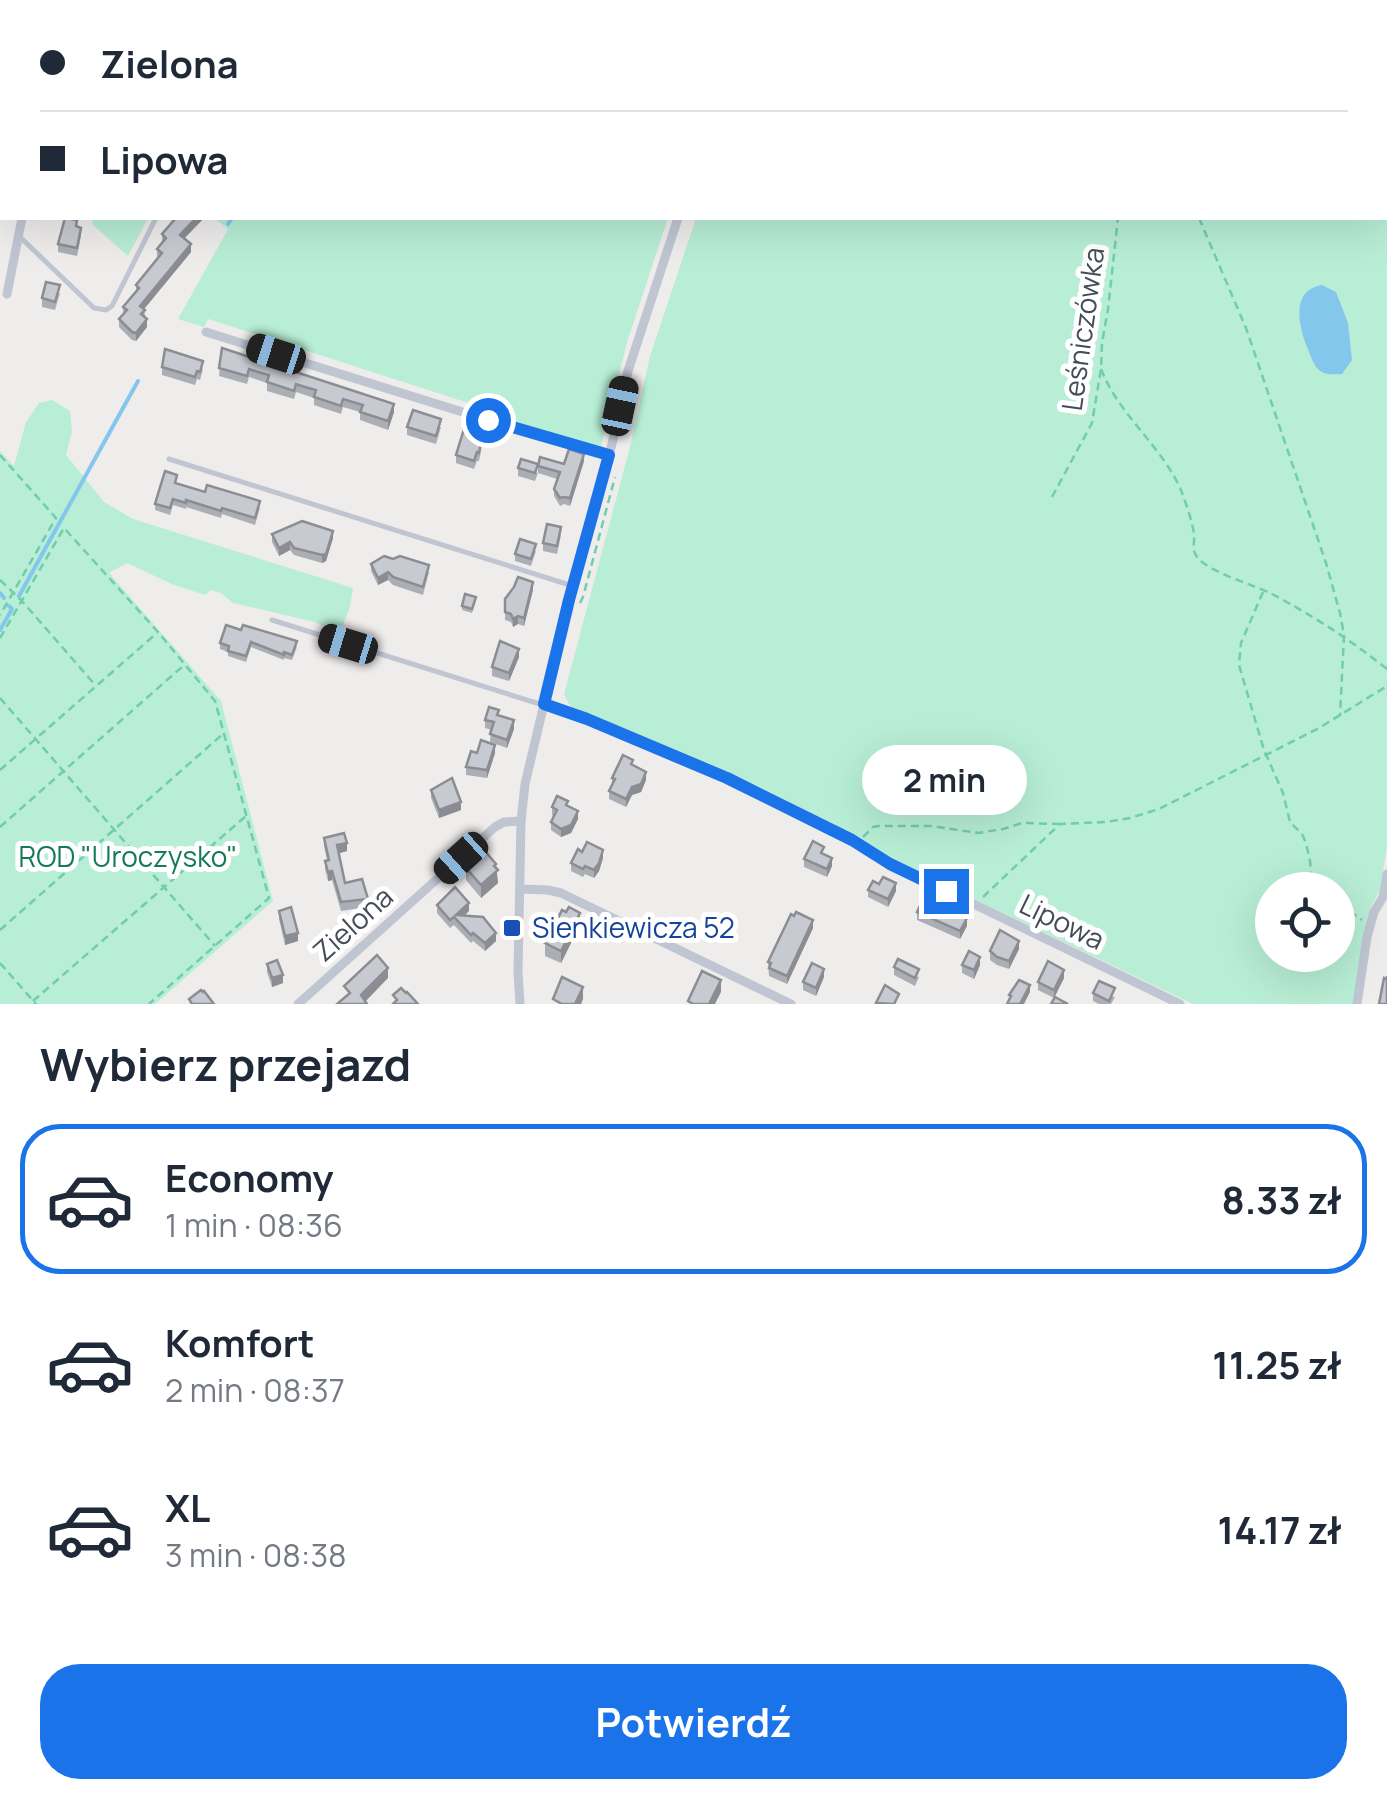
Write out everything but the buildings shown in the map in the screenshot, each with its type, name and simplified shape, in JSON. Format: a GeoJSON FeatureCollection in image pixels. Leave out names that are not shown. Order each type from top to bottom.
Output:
{"type":"FeatureCollection","features":[{"type":"Feature","properties":{"kind":"street"},"geometry":{"type":"LineString","coordinates":[[7,294],[22,220]]}},
{"type":"Feature","properties":{"kind":"street"},"geometry":{"type":"LineString","coordinates":[[520,1004],[521,821],[526,784],[628,371],[677,220]]}},
{"type":"Feature","properties":{"kind":"street"},"geometry":{"type":"LineString","coordinates":[[206,332],[609,455]]}},
{"type":"Feature","properties":{"kind":"street","name":"Lipowa"},"geometry":{"type":"LineString","coordinates":[[544,704],[727,778],[852,840],[890,864],[1180,1004]]}},
{"type":"Feature","properties":{"kind":"street","name":"Zielona"},"geometry":{"type":"LineString","coordinates":[[298,1004],[495,827],[521,821]]}},
{"type":"Feature","properties":{"kind":"street"},"geometry":{"type":"LineString","coordinates":[[1356,1004],[1370,926],[1383,897],[1387,874]]}},
{"type":"Feature","properties":{"kind":"street"},"geometry":{"type":"LineString","coordinates":[[522,889],[561,893],[792,1004]]}},
{"type":"Feature","properties":{"kind":"lane"},"geometry":{"type":"LineString","coordinates":[[18,236],[94,308],[101,310],[112,306],[155,220]]}},
{"type":"Feature","properties":{"kind":"lane"},"geometry":{"type":"LineString","coordinates":[[169,459],[573,586]]}},
{"type":"Feature","properties":{"kind":"lane"},"geometry":{"type":"LineString","coordinates":[[272,620],[544,704]]}},
{"type":"Feature","properties":{"kind":"path","name":"Leśniczówka"},"geometry":{"type":"LineString","coordinates":[[1052,497],[1092,423],[1118,220]]}},
{"type":"Feature","properties":{"kind":"path"},"geometry":{"type":"LineString","coordinates":[[1199,220],[1246,328],[1326,563],[1344,635],[1340,716]]}},
{"type":"Feature","properties":{"kind":"path"},"geometry":{"type":"LineString","coordinates":[[1101,370],[1108,387],[1156,447],[1179,487],[1187,506],[1197,558],[1344,635],[1387,669]]}},
{"type":"Feature","properties":{"kind":"path"},"geometry":{"type":"LineString","coordinates":[[0,455],[56,518],[0,615]]}},
{"type":"Feature","properties":{"kind":"path"},"geometry":{"type":"LineString","coordinates":[[0,638],[64,528],[215,701],[269,898],[149,1004]]}},
{"type":"Feature","properties":{"kind":"path"},"geometry":{"type":"LineString","coordinates":[[0,580],[96,686]]}},
{"type":"Feature","properties":{"kind":"path"},"geometry":{"type":"LineString","coordinates":[[1264,590],[1241,643],[1239,661],[1265,754],[1290,822],[1306,843],[1310,872]]}},
{"type":"Feature","properties":{"kind":"path"},"geometry":{"type":"LineString","coordinates":[[0,770],[158,632]]}},
{"type":"Feature","properties":{"kind":"path"},"geometry":{"type":"LineString","coordinates":[[0,827],[185,664]]}},
{"type":"Feature","properties":{"kind":"path"},"geometry":{"type":"LineString","coordinates":[[852,840],[888,825],[978,833],[1022,822],[1106,822],[1145,813],[1340,716],[1387,686]]}},
{"type":"Feature","properties":{"kind":"path"},"geometry":{"type":"LineString","coordinates":[[0,698],[215,946]]}},
{"type":"Feature","properties":{"kind":"path"},"geometry":{"type":"LineString","coordinates":[[0,930],[224,732]]}},
{"type":"Feature","properties":{"kind":"path"},"geometry":{"type":"LineString","coordinates":[[0,963],[34,1003],[247,815]]}},
{"type":"Feature","properties":{"kind":"path"},"geometry":{"type":"LineString","coordinates":[[974,905],[1060,824]]}},
{"type":"Feature","properties":{"kind":"path"},"geometry":{"type":"LineString","coordinates":[[1355,915],[1370,926]]}},
{"type":"Feature","properties":{"kind":"green space"},"geometry":{"type":"Polygon","coordinates":[[[93,220],[147,220],[128,256],[92,224],[93,220]]]}},
{"type":"Feature","properties":{"kind":"green space"},"geometry":{"type":"Polygon","coordinates":[[[217,220],[667,220],[627,342],[600,450],[483,414],[484,408],[208,319],[204,327],[178,319],[228,229],[217,220]]]}},
{"type":"Feature","properties":{"kind":"green space"},"geometry":{"type":"Polygon","coordinates":[[[695,220],[1387,220],[1387,846],[1353,1004],[1193,1004],[570,706],[564,694],[630,447],[650,356],[695,220]]]}},
{"type":"Feature","properties":{"kind":"green space","name":"ROD \"Uroczysko\""},"geometry":{"type":"Polygon","coordinates":[[[52,400],[70,411],[72,432],[66,455],[104,502],[133,519],[353,588],[343,625],[329,629],[315,622],[233,603],[211,590],[205,595],[174,585],[127,563],[109,573],[221,701],[273,901],[155,1004],[0,1004],[0,451],[14,466],[26,422],[39,403],[52,400]]]}},
{"type":"Feature","properties":{"kind":"water"},"geometry":{"type":"Polygon","coordinates":[[[1322,285],[1336,292],[1348,323],[1352,360],[1342,374],[1326,374],[1318,369],[1301,328],[1301,301],[1312,288],[1322,285]]]}},
{"type":"Feature","properties":{"kind":"waterway"},"geometry":{"type":"LineString","coordinates":[[228,224],[231,220]]}},
{"type":"Feature","properties":{"kind":"waterway"},"geometry":{"type":"LineString","coordinates":[[19,596],[138,381]]}},
{"type":"Feature","properties":{"kind":"waterway"},"geometry":{"type":"LineString","coordinates":[[0,593],[4,598]]}},
{"type":"Feature","properties":{"kind":"waterway"},"geometry":{"type":"LineString","coordinates":[[0,630],[12,609],[9,606]]}},
{"type":"Feature","properties":{"kind":"place","name":"Sienkiewicza 52"},"geometry":{"type":"Point","coordinates":[512,928]}},
{"type":"Feature","properties":{"kind":"route"},"geometry":{"type":"LineString","coordinates":[[488,420],[609,455],[544,704],[727,778],[946,891]]}}]}
